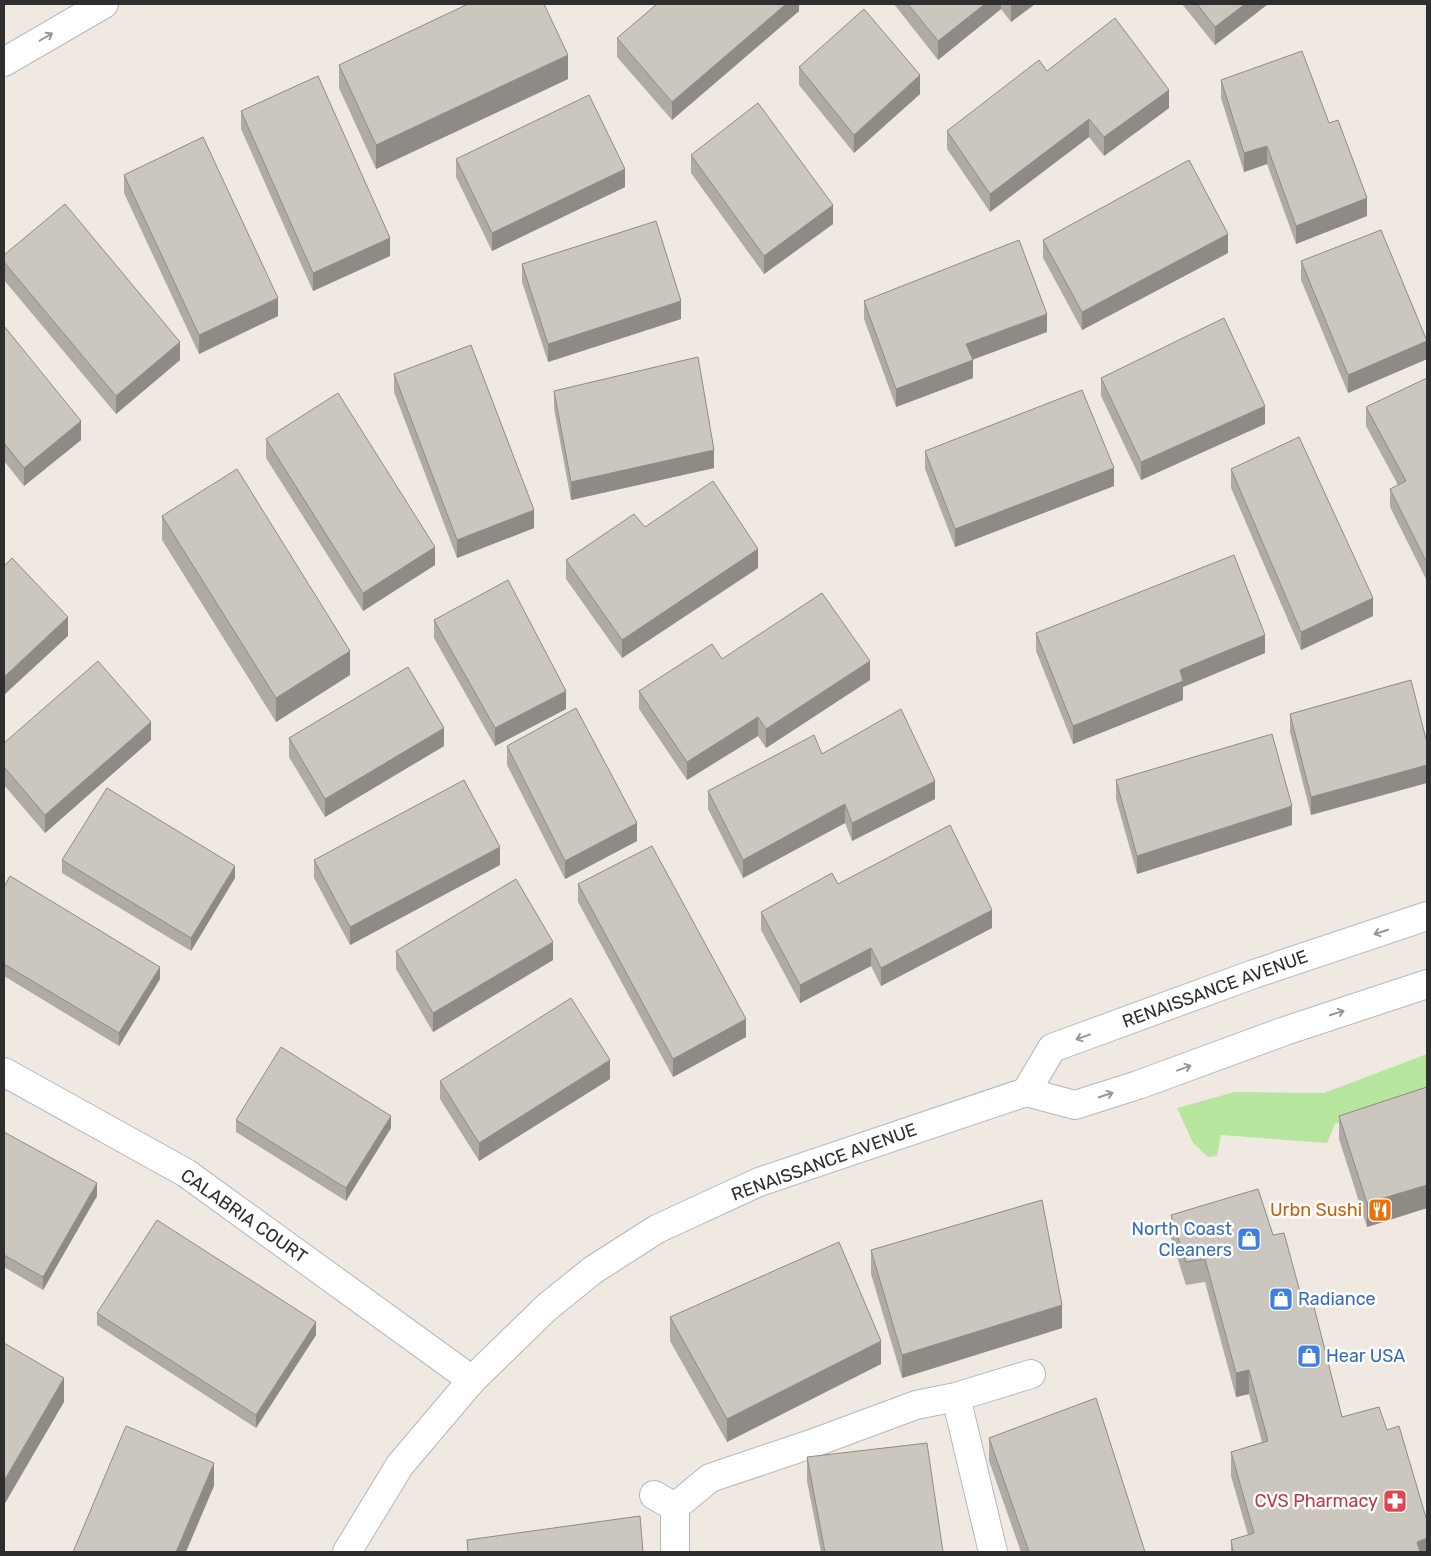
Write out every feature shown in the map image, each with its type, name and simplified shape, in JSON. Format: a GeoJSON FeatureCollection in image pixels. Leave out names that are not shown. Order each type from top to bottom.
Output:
{"type":"FeatureCollection","features":[{"type":"Feature","properties":{"kind":"street"},"geometry":{"type":"LineString","coordinates":[[4,62],[104,4]]}},
{"type":"Feature","properties":{"kind":"street","name":"RENAISSANCE AVENUE"},"geometry":{"type":"LineString","coordinates":[[347,1552],[400,1464],[472,1380],[547,1307],[593,1270],[657,1229],[759,1182],[1026,1092],[1052,1048],[1254,974],[1427,916]]}},
{"type":"Feature","properties":{"kind":"street"},"geometry":{"type":"LineString","coordinates":[[1026,1092],[1075,1105],[1138,1085],[1285,1031],[1427,984]]}},
{"type":"Feature","properties":{"kind":"street","name":"CALABRIA COURT"},"geometry":{"type":"LineString","coordinates":[[4,1072],[186,1173],[472,1380]]}},
{"type":"Feature","properties":{"kind":"street"},"geometry":{"type":"LineString","coordinates":[[675,1552],[664,1501],[710,1478],[811,1444],[916,1405],[956,1398],[1032,1374]]}},
{"type":"Feature","properties":{"kind":"street"},"geometry":{"type":"LineString","coordinates":[[956,1398],[993,1552]]}},
{"type":"Feature","properties":{"kind":"green space"},"geometry":{"type":"Polygon","coordinates":[[[1427,1054],[1427,1097],[1335,1124],[1327,1143],[1221,1135],[1217,1156],[1208,1157],[1193,1143],[1177,1108],[1235,1092],[1324,1093],[1427,1054]]]}},
{"type":"Feature","properties":{"kind":"building"},"geometry":{"type":"Polygon","coordinates":[[[468,4],[544,4],[568,55],[376,145],[339,65],[468,4]]]}},
{"type":"Feature","properties":{"kind":"building"},"geometry":{"type":"Polygon","coordinates":[[[657,4],[786,4],[672,102],[617,38],[657,4]]]}},
{"type":"Feature","properties":{"kind":"building"},"geometry":{"type":"Polygon","coordinates":[[[908,4],[985,4],[938,41],[908,4]]]}},
{"type":"Feature","properties":{"kind":"building"},"geometry":{"type":"Polygon","coordinates":[[[1197,4],[1245,4],[1215,27],[1197,4]]]}},
{"type":"Feature","properties":{"kind":"building"},"geometry":{"type":"Polygon","coordinates":[[[864,9],[920,75],[854,135],[799,67],[864,9]]]}},
{"type":"Feature","properties":{"kind":"building"},"geometry":{"type":"Polygon","coordinates":[[[1115,18],[1169,90],[1104,137],[1089,119],[990,194],[947,131],[1039,60],[1047,71],[1115,18]]]}},
{"type":"Feature","properties":{"kind":"building"},"geometry":{"type":"Polygon","coordinates":[[[1302,51],[1329,123],[1338,120],[1367,198],[1296,226],[1267,146],[1244,153],[1221,80],[1302,51]]]}},
{"type":"Feature","properties":{"kind":"building"},"geometry":{"type":"Polygon","coordinates":[[[318,76],[390,238],[313,273],[241,111],[318,76]]]}},
{"type":"Feature","properties":{"kind":"building"},"geometry":{"type":"Polygon","coordinates":[[[589,95],[625,169],[492,233],[456,159],[589,95]]]}},
{"type":"Feature","properties":{"kind":"building"},"geometry":{"type":"Polygon","coordinates":[[[758,103],[833,205],[764,256],[691,155],[758,103]]]}},
{"type":"Feature","properties":{"kind":"building"},"geometry":{"type":"Polygon","coordinates":[[[203,137],[278,298],[199,335],[124,175],[203,137]]]}},
{"type":"Feature","properties":{"kind":"building"},"geometry":{"type":"Polygon","coordinates":[[[1189,160],[1228,234],[1082,312],[1043,240],[1189,160]]]}},
{"type":"Feature","properties":{"kind":"building"},"geometry":{"type":"Polygon","coordinates":[[[65,204],[180,342],[116,396],[4,262],[4,255],[65,204]]]}},
{"type":"Feature","properties":{"kind":"building"},"geometry":{"type":"Polygon","coordinates":[[[656,221],[681,301],[548,344],[522,264],[656,221]]]}},
{"type":"Feature","properties":{"kind":"building"},"geometry":{"type":"Polygon","coordinates":[[[1381,230],[1427,341],[1348,375],[1301,261],[1381,230]]]}},
{"type":"Feature","properties":{"kind":"building"},"geometry":{"type":"Polygon","coordinates":[[[1019,240],[1047,314],[966,344],[973,360],[896,389],[864,301],[1019,240]]]}},
{"type":"Feature","properties":{"kind":"building"},"geometry":{"type":"Polygon","coordinates":[[[1224,318],[1265,406],[1141,462],[1101,378],[1224,318]]]}},
{"type":"Feature","properties":{"kind":"building"},"geometry":{"type":"Polygon","coordinates":[[[4,326],[81,421],[24,468],[4,443],[4,326]]]}},
{"type":"Feature","properties":{"kind":"building"},"geometry":{"type":"Polygon","coordinates":[[[471,345],[534,510],[457,540],[394,374],[471,345]]]}},
{"type":"Feature","properties":{"kind":"building"},"geometry":{"type":"Polygon","coordinates":[[[698,357],[714,450],[571,482],[554,391],[698,357]]]}},
{"type":"Feature","properties":{"kind":"building"},"geometry":{"type":"Polygon","coordinates":[[[1427,378],[1427,563],[1390,489],[1406,481],[1366,407],[1427,378]]]}},
{"type":"Feature","properties":{"kind":"building"},"geometry":{"type":"Polygon","coordinates":[[[1082,390],[1114,468],[955,529],[925,451],[1082,390]]]}},
{"type":"Feature","properties":{"kind":"building"},"geometry":{"type":"Polygon","coordinates":[[[338,393],[435,547],[363,593],[266,439],[338,393]]]}},
{"type":"Feature","properties":{"kind":"building"},"geometry":{"type":"Polygon","coordinates":[[[1299,437],[1373,598],[1301,632],[1231,469],[1299,437]]]}},
{"type":"Feature","properties":{"kind":"building"},"geometry":{"type":"Polygon","coordinates":[[[237,469],[350,651],[276,698],[162,516],[237,469]]]}},
{"type":"Feature","properties":{"kind":"building"},"geometry":{"type":"Polygon","coordinates":[[[713,481],[758,549],[622,640],[566,560],[634,514],[645,527],[713,481]]]}},
{"type":"Feature","properties":{"kind":"building"},"geometry":{"type":"Polygon","coordinates":[[[1234,555],[1265,635],[1180,670],[1183,681],[1073,726],[1036,633],[1234,555]]]}},
{"type":"Feature","properties":{"kind":"building"},"geometry":{"type":"Polygon","coordinates":[[[12,558],[68,617],[4,677],[4,566],[12,558]]]}},
{"type":"Feature","properties":{"kind":"building"},"geometry":{"type":"Polygon","coordinates":[[[508,580],[566,691],[495,728],[434,620],[508,580]]]}},
{"type":"Feature","properties":{"kind":"building"},"geometry":{"type":"Polygon","coordinates":[[[822,593],[870,661],[766,729],[758,717],[687,762],[639,691],[712,644],[722,659],[822,593]]]}},
{"type":"Feature","properties":{"kind":"building"},"geometry":{"type":"Polygon","coordinates":[[[98,661],[151,722],[45,815],[4,767],[4,743],[98,661]]]}},
{"type":"Feature","properties":{"kind":"building"},"geometry":{"type":"Polygon","coordinates":[[[408,667],[444,728],[325,799],[289,738],[408,667]]]}},
{"type":"Feature","properties":{"kind":"building"},"geometry":{"type":"Polygon","coordinates":[[[1411,680],[1427,743],[1427,765],[1311,797],[1290,714],[1411,680]]]}},
{"type":"Feature","properties":{"kind":"building"},"geometry":{"type":"Polygon","coordinates":[[[576,708],[637,823],[565,861],[507,746],[576,708]]]}},
{"type":"Feature","properties":{"kind":"building"},"geometry":{"type":"Polygon","coordinates":[[[901,709],[935,781],[852,823],[845,804],[743,860],[708,791],[814,735],[822,754],[901,709]]]}},
{"type":"Feature","properties":{"kind":"building"},"geometry":{"type":"Polygon","coordinates":[[[1272,734],[1292,806],[1137,856],[1116,780],[1272,734]]]}},
{"type":"Feature","properties":{"kind":"building"},"geometry":{"type":"Polygon","coordinates":[[[464,780],[500,847],[350,927],[314,860],[464,780]]]}},
{"type":"Feature","properties":{"kind":"building"},"geometry":{"type":"Polygon","coordinates":[[[107,788],[235,866],[191,938],[62,860],[107,788]]]}},
{"type":"Feature","properties":{"kind":"building"},"geometry":{"type":"Polygon","coordinates":[[[950,825],[992,910],[881,968],[871,948],[800,985],[761,912],[832,873],[838,884],[950,825]]]}},
{"type":"Feature","properties":{"kind":"building"},"geometry":{"type":"Polygon","coordinates":[[[652,846],[746,1019],[673,1059],[578,884],[652,846]]]}},
{"type":"Feature","properties":{"kind":"building"},"geometry":{"type":"Polygon","coordinates":[[[10,876],[160,967],[119,1033],[4,964],[4,887],[10,876]]]}},
{"type":"Feature","properties":{"kind":"building"},"geometry":{"type":"Polygon","coordinates":[[[516,879],[553,942],[433,1013],[396,951],[516,879]]]}},
{"type":"Feature","properties":{"kind":"building"},"geometry":{"type":"Polygon","coordinates":[[[571,998],[610,1060],[479,1143],[440,1081],[571,998]]]}},
{"type":"Feature","properties":{"kind":"building"},"geometry":{"type":"Polygon","coordinates":[[[281,1047],[391,1116],[346,1188],[236,1120],[281,1047]]]}},
{"type":"Feature","properties":{"kind":"building"},"geometry":{"type":"Polygon","coordinates":[[[1427,1087],[1427,1185],[1367,1203],[1339,1116],[1427,1087]]]}},
{"type":"Feature","properties":{"kind":"building"},"geometry":{"type":"Polygon","coordinates":[[[4,1132],[97,1183],[43,1277],[4,1255],[4,1132]]]}},
{"type":"Feature","properties":{"kind":"building"},"geometry":{"type":"Polygon","coordinates":[[[1258,1189],[1273,1235],[1284,1233],[1303,1303],[1312,1299],[1342,1417],[1379,1407],[1387,1430],[1399,1426],[1427,1521],[1427,1538],[1417,1542],[1420,1552],[1233,1552],[1231,1540],[1254,1533],[1231,1452],[1268,1441],[1249,1370],[1236,1373],[1205,1259],[1186,1262],[1171,1215],[1258,1189]]]}},
{"type":"Feature","properties":{"kind":"building"},"geometry":{"type":"Polygon","coordinates":[[[1042,1200],[1062,1305],[902,1355],[871,1250],[1042,1200]]]}},
{"type":"Feature","properties":{"kind":"building"},"geometry":{"type":"Polygon","coordinates":[[[157,1220],[316,1322],[256,1415],[97,1313],[157,1220]]]}},
{"type":"Feature","properties":{"kind":"building"},"geometry":{"type":"Polygon","coordinates":[[[839,1242],[881,1341],[727,1419],[670,1317],[839,1242]]]}},
{"type":"Feature","properties":{"kind":"building"},"geometry":{"type":"Polygon","coordinates":[[[4,1343],[64,1378],[4,1481],[4,1343]]]}},
{"type":"Feature","properties":{"kind":"building"},"geometry":{"type":"Polygon","coordinates":[[[1096,1398],[1145,1552],[1029,1552],[989,1438],[1096,1398]]]}},
{"type":"Feature","properties":{"kind":"building"},"geometry":{"type":"Polygon","coordinates":[[[126,1426],[214,1463],[176,1552],[73,1552],[126,1426]]]}},
{"type":"Feature","properties":{"kind":"building"},"geometry":{"type":"Polygon","coordinates":[[[927,1443],[943,1552],[825,1552],[807,1457],[927,1443]]]}},
{"type":"Feature","properties":{"kind":"building"},"geometry":{"type":"Polygon","coordinates":[[[640,1516],[643,1552],[468,1552],[467,1540],[640,1516]]]}},
{"type":"Feature","properties":{"kind":"place","name":"Urbn Sushi"},"geometry":{"type":"Point","coordinates":[1380,1210]}},
{"type":"Feature","properties":{"kind":"place","name":"North Coast Cleaners"},"geometry":{"type":"Point","coordinates":[1249,1239]}},
{"type":"Feature","properties":{"kind":"place","name":"Radiance"},"geometry":{"type":"Point","coordinates":[1281,1299]}},
{"type":"Feature","properties":{"kind":"place","name":"Hear USA"},"geometry":{"type":"Point","coordinates":[1309,1356]}},
{"type":"Feature","properties":{"kind":"place","name":"CVS Pharmacy"},"geometry":{"type":"Point","coordinates":[1395,1501]}}]}
